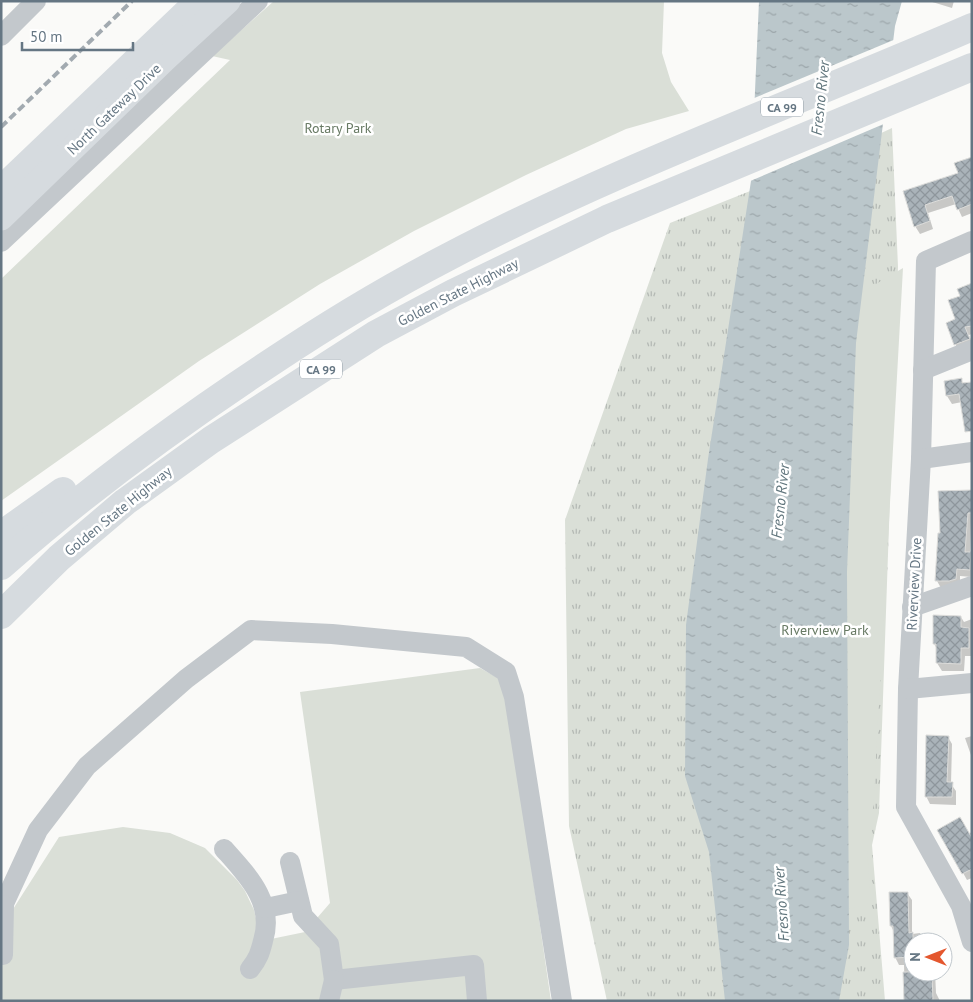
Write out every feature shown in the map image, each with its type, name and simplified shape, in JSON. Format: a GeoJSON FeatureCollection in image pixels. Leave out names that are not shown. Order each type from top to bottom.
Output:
{"type":"FeatureCollection","features":[{"type":"Feature","properties":{"kind":"highway","name":"CA 99"},"geometry":{"type":"LineString","coordinates":[[1,566],[52,521],[199,409],[292,348],[388,289],[505,228],[608,180],[964,30]]}},
{"type":"Feature","properties":{"kind":"highway","name":"Golden State Highway"},"geometry":{"type":"LineString","coordinates":[[1,615],[59,558],[125,502],[219,435],[376,334],[453,292],[607,219],[963,71]]}},
{"type":"Feature","properties":{"kind":"highway"},"geometry":{"type":"LineString","coordinates":[[1,536],[55,496],[199,409]]}},
{"type":"Feature","properties":{"kind":"highway"},"geometry":{"type":"LineString","coordinates":[[1,629],[59,558]]}},
{"type":"Feature","properties":{"kind":"main road","name":"North Gateway Drive"},"geometry":{"type":"LineString","coordinates":[[1,188],[197,1]]}},
{"type":"Feature","properties":{"kind":"main road","name":"North Gateway Drive"},"geometry":{"type":"LineString","coordinates":[[1,218],[166,58],[228,1]]}},
{"type":"Feature","properties":{"kind":"street"},"geometry":{"type":"LineString","coordinates":[[1,242],[256,2]]}},
{"type":"Feature","properties":{"kind":"street"},"geometry":{"type":"LineString","coordinates":[[1,36],[26,5]]}},
{"type":"Feature","properties":{"kind":"street","name":"Riverview Drive"},"geometry":{"type":"LineString","coordinates":[[972,241],[926,261],[921,459],[908,689],[906,808],[967,904],[972,942]]}},
{"type":"Feature","properties":{"kind":"street"},"geometry":{"type":"LineString","coordinates":[[923,370],[972,350]]}},
{"type":"Feature","properties":{"kind":"street"},"geometry":{"type":"LineString","coordinates":[[921,459],[972,452]]}},
{"type":"Feature","properties":{"kind":"street"},"geometry":{"type":"LineString","coordinates":[[912,607],[972,586]]}},
{"type":"Feature","properties":{"kind":"street"},"geometry":{"type":"LineString","coordinates":[[3,955],[3,908],[38,830],[87,766],[186,679],[252,630],[332,634],[466,648],[506,672],[514,697],[562,1001]]}},
{"type":"Feature","properties":{"kind":"street"},"geometry":{"type":"LineString","coordinates":[[908,689],[972,683]]}},
{"type":"Feature","properties":{"kind":"street"},"geometry":{"type":"LineString","coordinates":[[224,849],[249,877],[266,908],[267,930],[258,960],[250,969]]}},
{"type":"Feature","properties":{"kind":"street"},"geometry":{"type":"LineString","coordinates":[[290,862],[303,916],[329,944],[334,980],[329,1001]]}},
{"type":"Feature","properties":{"kind":"street"},"geometry":{"type":"LineString","coordinates":[[266,908],[299,902]]}},
{"type":"Feature","properties":{"kind":"street"},"geometry":{"type":"LineString","coordinates":[[334,980],[474,965],[477,1001]]}},
{"type":"Feature","properties":{"kind":"green space","name":"Rotary Park"},"geometry":{"type":"Polygon","coordinates":[[[274,1],[664,1],[662,53],[671,82],[689,111],[626,129],[526,175],[414,231],[320,284],[199,361],[1,501],[1,279],[230,60],[212,56],[274,1]]]}},
{"type":"Feature","properties":{"kind":"green space","name":"Riverview Park"},"geometry":{"type":"Polygon","coordinates":[[[892,128],[898,267],[879,813],[872,845],[885,1001],[607,1001],[569,826],[565,520],[670,223],[800,171],[892,128]]]}},
{"type":"Feature","properties":{"kind":"green space","name":"Riverview Park"},"geometry":{"type":"Polygon","coordinates":[[[903,268],[873,810],[867,849],[871,903],[784,927],[861,293],[903,268]]]}},
{"type":"Feature","properties":{"kind":"green space"},"geometry":{"type":"Polygon","coordinates":[[[480,668],[498,678],[507,700],[551,1001],[1,1001],[1,928],[59,837],[123,827],[170,833],[205,848],[237,880],[245,891],[254,910],[259,931],[271,939],[305,932],[330,903],[300,692],[480,668]]]}},
{"type":"Feature","properties":{"kind":"water","name":"Fresno River"},"geometry":{"type":"Polygon","coordinates":[[[759,1],[902,1],[895,26],[856,343],[847,572],[849,945],[839,1001],[725,1001],[709,852],[685,776],[686,625],[708,459],[751,181],[759,1]]]}},
{"type":"Feature","properties":{"kind":"pier"},"geometry":{"type":"Polygon","coordinates":[[[896,39],[886,123],[748,182],[752,99],[896,39]]]}},
{"type":"Feature","properties":{"kind":"building"},"geometry":{"type":"Polygon","coordinates":[[[972,157],[972,204],[957,210],[952,196],[925,205],[930,221],[914,227],[903,191],[958,173],[954,163],[972,157]]]}},
{"type":"Feature","properties":{"kind":"building"},"geometry":{"type":"Polygon","coordinates":[[[972,283],[972,326],[965,327],[970,339],[954,345],[946,323],[955,319],[948,300],[960,296],[957,289],[972,283]]]}},
{"type":"Feature","properties":{"kind":"building"},"geometry":{"type":"Polygon","coordinates":[[[962,378],[962,383],[972,382],[972,431],[965,432],[959,394],[946,396],[944,381],[962,378]]]}},
{"type":"Feature","properties":{"kind":"building"},"geometry":{"type":"Polygon","coordinates":[[[972,490],[972,513],[968,513],[965,552],[971,552],[970,570],[957,569],[956,579],[935,581],[938,533],[940,533],[938,491],[972,490]]]}},
{"type":"Feature","properties":{"kind":"building"},"geometry":{"type":"Polygon","coordinates":[[[933,615],[961,616],[961,627],[969,628],[969,648],[961,648],[961,664],[936,663],[936,644],[933,644],[933,615]]]}},
{"type":"Feature","properties":{"kind":"building"},"geometry":{"type":"Polygon","coordinates":[[[926,735],[949,736],[947,782],[953,782],[952,797],[925,797],[926,735]]]}},
{"type":"Feature","properties":{"kind":"building"},"geometry":{"type":"Polygon","coordinates":[[[960,817],[972,838],[972,869],[962,874],[937,830],[960,817]]]}},
{"type":"Feature","properties":{"kind":"building"},"geometry":{"type":"Polygon","coordinates":[[[889,892],[908,892],[909,932],[903,932],[903,958],[894,958],[893,926],[890,926],[889,892]]]}},
{"type":"Feature","properties":{"kind":"building"},"geometry":{"type":"Polygon","coordinates":[[[903,982],[932,982],[933,1001],[904,1001],[903,982]]]}},
{"type":"Feature","properties":{"kind":"railway"},"geometry":{"type":"LineString","coordinates":[[1,127],[132,1]]}}]}
